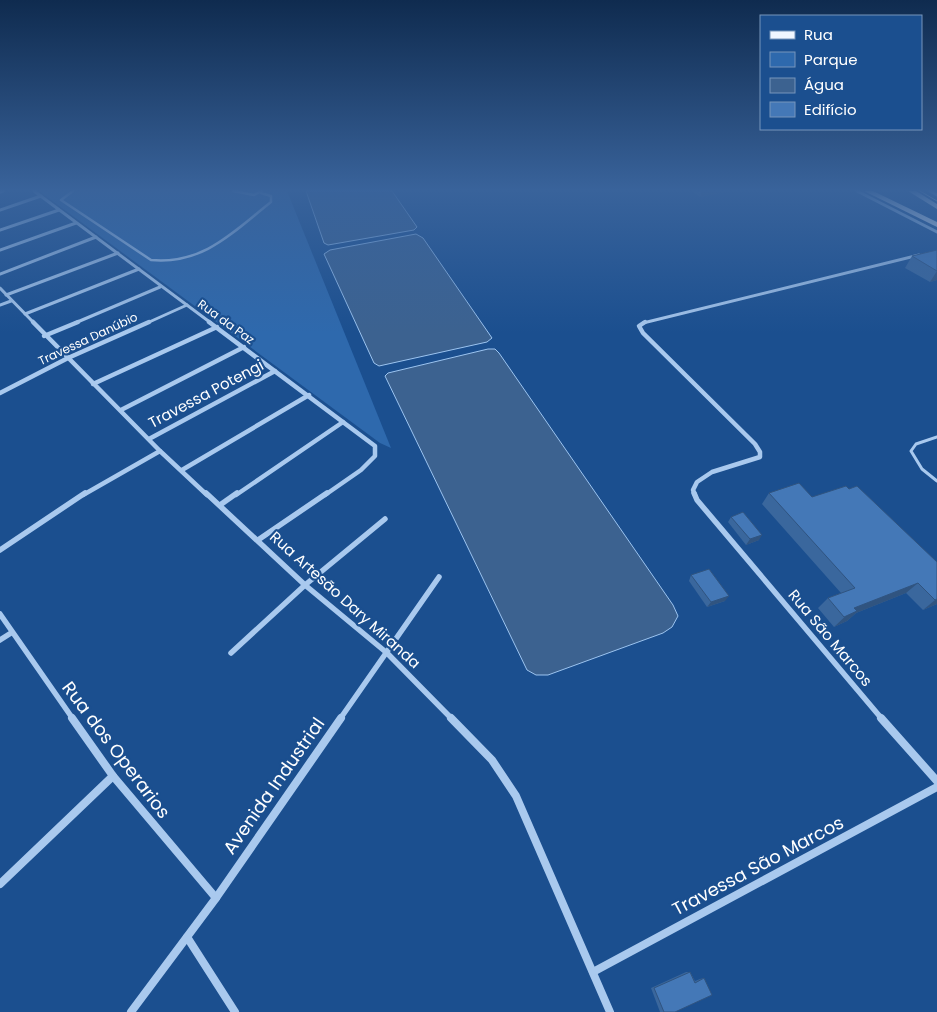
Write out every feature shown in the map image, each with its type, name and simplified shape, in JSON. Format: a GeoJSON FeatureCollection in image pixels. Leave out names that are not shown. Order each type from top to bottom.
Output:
{"type":"FeatureCollection","features":[{"type":"Feature","properties":{"kind":"street"},"geometry":{"type":"LineString","coordinates":[[0,250],[33,238]]}},
{"type":"Feature","properties":{"kind":"street"},"geometry":{"type":"LineString","coordinates":[[0,274],[95,238]]}},
{"type":"Feature","properties":{"kind":"street","name":"Rua da Paz"},"geometry":{"type":"LineString","coordinates":[[96,238],[309,395],[376,449],[375,456],[361,470],[258,540]]}},
{"type":"Feature","properties":{"kind":"street"},"geometry":{"type":"LineString","coordinates":[[6,295],[118,253]]}},
{"type":"Feature","properties":{"kind":"street","name":"Rua São Marcos"},"geometry":{"type":"LineString","coordinates":[[928,253],[644,322],[639,326],[643,333],[755,444],[760,452],[760,457],[705,476],[695,485],[693,490],[706,510],[841,672],[937,781]]}},
{"type":"Feature","properties":{"kind":"street"},"geometry":{"type":"LineString","coordinates":[[25,314],[139,269]]}},
{"type":"Feature","properties":{"kind":"street"},"geometry":{"type":"LineString","coordinates":[[44,336],[160,287]]}},
{"type":"Feature","properties":{"kind":"street","name":"Rua Artesão Dary Miranda"},"geometry":{"type":"LineString","coordinates":[[0,288],[44,336],[121,410],[160,451],[305,585],[387,653],[503,774],[516,796],[610,1012]]}},
{"type":"Feature","properties":{"kind":"street"},"geometry":{"type":"LineString","coordinates":[[0,305],[11,301]]}},
{"type":"Feature","properties":{"kind":"street","name":"Travessa Danúbio"},"geometry":{"type":"LineString","coordinates":[[0,393],[68,358],[186,305]]}},
{"type":"Feature","properties":{"kind":"street"},"geometry":{"type":"LineString","coordinates":[[93,384],[217,327]]}},
{"type":"Feature","properties":{"kind":"street"},"geometry":{"type":"LineString","coordinates":[[121,410],[244,347]]}},
{"type":"Feature","properties":{"kind":"street","name":"Travessa Potengi"},"geometry":{"type":"LineString","coordinates":[[149,439],[275,371]]}},
{"type":"Feature","properties":{"kind":"street"},"geometry":{"type":"LineString","coordinates":[[182,470],[309,395]]}},
{"type":"Feature","properties":{"kind":"street"},"geometry":{"type":"LineString","coordinates":[[220,505],[343,422]]}},
{"type":"Feature","properties":{"kind":"street"},"geometry":{"type":"LineString","coordinates":[[0,550],[80,496],[160,451]]}},
{"type":"Feature","properties":{"kind":"street"},"geometry":{"type":"LineString","coordinates":[[231,653],[305,585],[385,519]]}},
{"type":"Feature","properties":{"kind":"street","name":"Avenida Industrial"},"geometry":{"type":"LineString","coordinates":[[131,1012],[216,898],[439,577]]}},
{"type":"Feature","properties":{"kind":"street","name":"Rua dos Operarios"},"geometry":{"type":"LineString","coordinates":[[0,614],[113,776],[216,898]]}},
{"type":"Feature","properties":{"kind":"street"},"geometry":{"type":"LineString","coordinates":[[0,640],[11,632]]}},
{"type":"Feature","properties":{"kind":"street"},"geometry":{"type":"LineString","coordinates":[[0,884],[113,776]]}},
{"type":"Feature","properties":{"kind":"street","name":"Travessa São Marcos"},"geometry":{"type":"LineString","coordinates":[[593,972],[937,786]]}},
{"type":"Feature","properties":{"kind":"street"},"geometry":{"type":"LineString","coordinates":[[187,936],[235,1012]]}},
{"type":"Feature","properties":{"kind":"lane"},"geometry":{"type":"LineString","coordinates":[[118,238],[151,260],[158,261],[203,252],[213,248],[225,238]]}},
{"type":"Feature","properties":{"kind":"lane"},"geometry":{"type":"LineString","coordinates":[[937,437],[916,444],[911,451],[922,469],[937,481]]}},
{"type":"Feature","properties":{"kind":"green space"},"geometry":{"type":"Polygon","coordinates":[[[103,238],[306,238],[391,448],[380,443],[103,238]]]}},
{"type":"Feature","properties":{"kind":"water"},"geometry":{"type":"Polygon","coordinates":[[[322,238],[367,238],[328,245],[324,243],[322,238]]]}},
{"type":"Feature","properties":{"kind":"water"},"geometry":{"type":"Polygon","coordinates":[[[393,238],[423,238],[492,338],[487,342],[379,366],[374,363],[324,254],[330,250],[393,238]]]}},
{"type":"Feature","properties":{"kind":"water"},"geometry":{"type":"Polygon","coordinates":[[[488,349],[495,349],[499,353],[673,605],[678,616],[672,627],[663,633],[548,675],[536,675],[527,670],[385,376],[388,373],[488,349]]]}},
{"type":"Feature","properties":{"kind":"building"},"geometry":{"type":"Polygon","coordinates":[[[937,250],[937,271],[912,256],[937,250]]]}},
{"type":"Feature","properties":{"kind":"building"},"geometry":{"type":"Polygon","coordinates":[[[799,483],[812,497],[846,486],[849,489],[857,486],[937,562],[937,599],[935,600],[918,583],[854,608],[857,611],[844,617],[828,598],[855,588],[769,493],[799,483]]]}},
{"type":"Feature","properties":{"kind":"building"},"geometry":{"type":"Polygon","coordinates":[[[743,512],[762,535],[750,539],[731,517],[743,512]]]}},
{"type":"Feature","properties":{"kind":"building"},"geometry":{"type":"Polygon","coordinates":[[[709,569],[729,596],[711,602],[691,575],[709,569]]]}},
{"type":"Feature","properties":{"kind":"building"},"geometry":{"type":"Polygon","coordinates":[[[690,972],[695,983],[704,978],[712,995],[675,1012],[664,1012],[654,988],[690,972]]]}}]}
